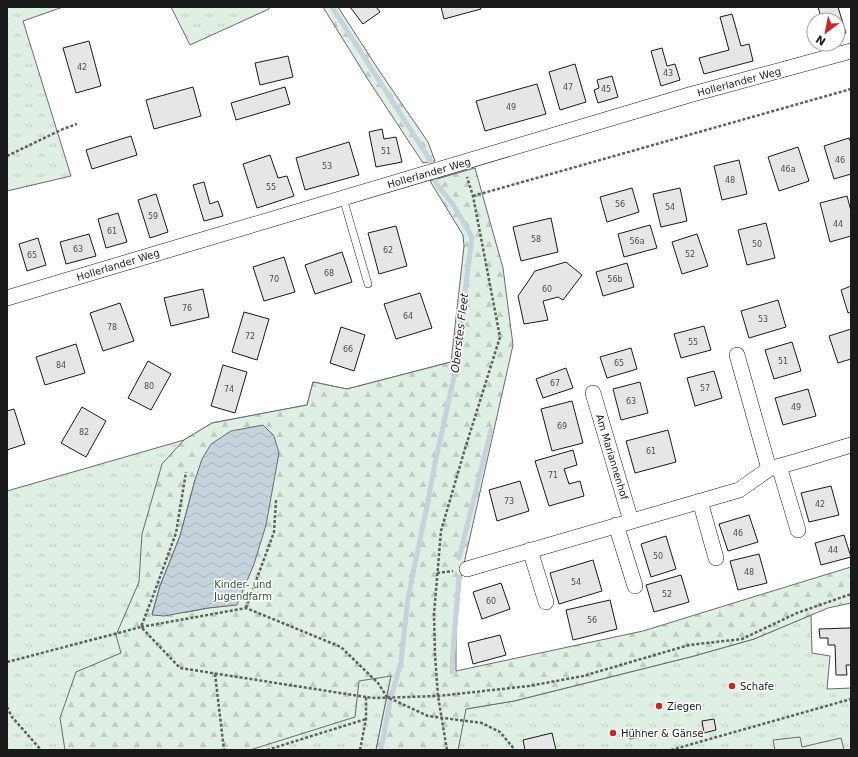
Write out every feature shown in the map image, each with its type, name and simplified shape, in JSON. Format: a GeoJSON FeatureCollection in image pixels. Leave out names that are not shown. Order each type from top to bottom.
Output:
{"type":"FeatureCollection","features":[{"type":"Feature","properties":{"kind":"street","name":"Hollerlander Weg"},"geometry":{"type":"LineString","coordinates":[[7,298],[689,96],[851,51]]}},
{"type":"Feature","properties":{"kind":"street"},"geometry":{"type":"LineString","coordinates":[[737,355],[774,467],[798,530]]}},
{"type":"Feature","properties":{"kind":"street","name":"Am Mariannenhof"},"geometry":{"type":"LineString","coordinates":[[593,393],[624,523],[635,586]]}},
{"type":"Feature","properties":{"kind":"street"},"geometry":{"type":"LineString","coordinates":[[467,569],[739,490],[774,467],[851,445]]}},
{"type":"Feature","properties":{"kind":"street"},"geometry":{"type":"LineString","coordinates":[[700,501],[716,558]]}},
{"type":"Feature","properties":{"kind":"street"},"geometry":{"type":"LineString","coordinates":[[530,550],[546,602]]}},
{"type":"Feature","properties":{"kind":"lane"},"geometry":{"type":"LineString","coordinates":[[342,198],[368,284]]}},
{"type":"Feature","properties":{"kind":"path"},"geometry":{"type":"LineString","coordinates":[[473,196],[851,89]]}},
{"type":"Feature","properties":{"kind":"path"},"geometry":{"type":"LineString","coordinates":[[7,156],[76,124]]}},
{"type":"Feature","properties":{"kind":"path"},"geometry":{"type":"LineString","coordinates":[[447,750],[438,696],[435,654],[434,614],[440,531],[500,337],[473,196],[464,162]]}},
{"type":"Feature","properties":{"kind":"path"},"geometry":{"type":"LineString","coordinates":[[141,627],[176,533],[186,472]]}},
{"type":"Feature","properties":{"kind":"path"},"geometry":{"type":"LineString","coordinates":[[246,608],[274,532],[276,500]]}},
{"type":"Feature","properties":{"kind":"path"},"geometry":{"type":"LineString","coordinates":[[141,627],[180,668],[366,697],[438,696],[529,686],[583,676],[689,645],[742,639],[797,614],[851,594]]}},
{"type":"Feature","properties":{"kind":"path"},"geometry":{"type":"LineString","coordinates":[[7,662],[141,627],[246,608],[340,647],[378,684],[387,697],[428,716],[482,723],[500,732],[515,750]]}},
{"type":"Feature","properties":{"kind":"path"},"geometry":{"type":"LineString","coordinates":[[215,674],[224,750]]}},
{"type":"Feature","properties":{"kind":"path"},"geometry":{"type":"LineString","coordinates":[[360,750],[366,719],[366,697]]}},
{"type":"Feature","properties":{"kind":"path"},"geometry":{"type":"LineString","coordinates":[[671,750],[851,700]]}},
{"type":"Feature","properties":{"kind":"path"},"geometry":{"type":"LineString","coordinates":[[7,707],[12,717],[41,750]]}},
{"type":"Feature","properties":{"kind":"path"},"geometry":{"type":"LineString","coordinates":[[267,750],[366,719]]}},
{"type":"Feature","properties":{"kind":"green space"},"geometry":{"type":"Polygon","coordinates":[[[7,7],[63,7],[23,21],[71,176],[7,191],[7,7]]]}},
{"type":"Feature","properties":{"kind":"green space"},"geometry":{"type":"Polygon","coordinates":[[[171,7],[269,7],[269,9],[190,45],[171,7]]]}},
{"type":"Feature","properties":{"kind":"green space"},"geometry":{"type":"Polygon","coordinates":[[[323,7],[338,7],[428,142],[435,161],[423,163],[367,78],[323,7]]]}},
{"type":"Feature","properties":{"kind":"green space","name":"Kinder- und Jugendfarm"},"geometry":{"type":"Polygon","coordinates":[[[475,168],[503,268],[513,345],[461,577],[456,631],[456,671],[643,631],[851,567],[851,603],[828,608],[754,639],[694,656],[514,701],[466,709],[458,750],[376,750],[391,676],[359,681],[355,717],[250,750],[65,750],[60,718],[76,672],[121,653],[116,635],[139,582],[142,534],[162,464],[184,440],[212,423],[307,405],[313,382],[347,389],[451,362],[464,246],[463,235],[430,181],[475,168]],[[195,480],[180,536],[160,586],[152,614],[187,612],[237,604],[195,480]]]}},
{"type":"Feature","properties":{"kind":"green space","name":"Kinder- und Jugendfarm"},"geometry":{"type":"Polygon","coordinates":[[[451,362],[376,750],[7,750],[7,491],[184,440],[212,423],[307,405],[313,382],[347,389],[451,362]]]}},
{"type":"Feature","properties":{"kind":"green space"},"geometry":{"type":"Polygon","coordinates":[[[811,615],[812,653],[830,656],[827,689],[851,688],[851,750],[458,750],[465,709],[514,701],[694,656],[754,639],[811,615]]]}},
{"type":"Feature","properties":{"kind":"green space"},"geometry":{"type":"Polygon","coordinates":[[[800,737],[802,747],[841,738],[844,750],[775,750],[773,740],[800,737]]]}},
{"type":"Feature","properties":{"kind":"water"},"geometry":{"type":"Polygon","coordinates":[[[263,425],[274,436],[279,453],[266,525],[254,564],[237,605],[208,608],[164,616],[152,615],[160,586],[180,536],[202,459],[211,444],[231,431],[263,425]]]}},
{"type":"Feature","properties":{"kind":"building"},"geometry":{"type":"Polygon","coordinates":[[[350,7],[376,7],[380,12],[363,24],[350,7]]]}},
{"type":"Feature","properties":{"kind":"building"},"geometry":{"type":"Polygon","coordinates":[[[441,7],[480,7],[481,9],[444,19],[441,7]]]}},
{"type":"Feature","properties":{"kind":"building"},"geometry":{"type":"Polygon","coordinates":[[[818,7],[838,7],[840,12],[820,12],[818,7]]]}},
{"type":"Feature","properties":{"kind":"building"},"geometry":{"type":"Polygon","coordinates":[[[732,14],[741,46],[749,44],[753,61],[704,74],[699,58],[729,50],[720,17],[732,14]]]}},
{"type":"Feature","properties":{"kind":"building"},"geometry":{"type":"Polygon","coordinates":[[[89,41],[101,86],[76,93],[63,48],[89,41]]]}},
{"type":"Feature","properties":{"kind":"building"},"geometry":{"type":"Polygon","coordinates":[[[662,48],[667,66],[675,64],[680,80],[661,86],[651,51],[662,48]]]}},
{"type":"Feature","properties":{"kind":"building"},"geometry":{"type":"Polygon","coordinates":[[[288,56],[293,77],[260,85],[255,63],[288,56]]]}},
{"type":"Feature","properties":{"kind":"building"},"geometry":{"type":"Polygon","coordinates":[[[575,64],[586,102],[560,110],[549,72],[575,64]]]}},
{"type":"Feature","properties":{"kind":"building"},"geometry":{"type":"Polygon","coordinates":[[[612,76],[618,97],[598,103],[594,90],[599,88],[597,80],[612,76]]]}},
{"type":"Feature","properties":{"kind":"building"},"geometry":{"type":"Polygon","coordinates":[[[537,84],[546,114],[485,131],[476,101],[537,84]]]}},
{"type":"Feature","properties":{"kind":"building"},"geometry":{"type":"Polygon","coordinates":[[[193,87],[201,116],[154,129],[146,100],[193,87]]]}},
{"type":"Feature","properties":{"kind":"building"},"geometry":{"type":"Polygon","coordinates":[[[285,87],[290,104],[236,120],[231,103],[285,87]]]}},
{"type":"Feature","properties":{"kind":"building"},"geometry":{"type":"Polygon","coordinates":[[[382,129],[384,139],[396,137],[402,162],[376,167],[369,132],[382,129]]]}},
{"type":"Feature","properties":{"kind":"building"},"geometry":{"type":"Polygon","coordinates":[[[131,136],[137,155],[92,169],[86,150],[131,136]]]}},
{"type":"Feature","properties":{"kind":"building"},"geometry":{"type":"Polygon","coordinates":[[[849,138],[851,143],[851,174],[834,179],[824,146],[849,138]]]}},
{"type":"Feature","properties":{"kind":"building"},"geometry":{"type":"Polygon","coordinates":[[[349,142],[359,175],[305,190],[296,158],[349,142]]]}},
{"type":"Feature","properties":{"kind":"building"},"geometry":{"type":"Polygon","coordinates":[[[798,147],[809,181],[779,191],[768,157],[798,147]]]}},
{"type":"Feature","properties":{"kind":"building"},"geometry":{"type":"Polygon","coordinates":[[[270,155],[278,178],[287,176],[294,196],[257,208],[243,164],[270,155]]]}},
{"type":"Feature","properties":{"kind":"building"},"geometry":{"type":"Polygon","coordinates":[[[739,160],[747,194],[722,200],[714,166],[739,160]]]}},
{"type":"Feature","properties":{"kind":"building"},"geometry":{"type":"Polygon","coordinates":[[[204,182],[210,204],[218,201],[223,216],[204,221],[193,185],[204,182]]]}},
{"type":"Feature","properties":{"kind":"building"},"geometry":{"type":"Polygon","coordinates":[[[632,188],[639,212],[607,222],[600,197],[632,188]]]}},
{"type":"Feature","properties":{"kind":"building"},"geometry":{"type":"Polygon","coordinates":[[[680,188],[687,221],[661,227],[653,194],[680,188]]]}},
{"type":"Feature","properties":{"kind":"building"},"geometry":{"type":"Polygon","coordinates":[[[156,194],[168,232],[150,238],[138,200],[156,194]]]}},
{"type":"Feature","properties":{"kind":"building"},"geometry":{"type":"Polygon","coordinates":[[[847,196],[851,211],[851,236],[830,242],[820,203],[847,196]]]}},
{"type":"Feature","properties":{"kind":"building"},"geometry":{"type":"Polygon","coordinates":[[[118,213],[127,242],[106,248],[98,219],[118,213]]]}},
{"type":"Feature","properties":{"kind":"building"},"geometry":{"type":"Polygon","coordinates":[[[551,218],[558,252],[521,261],[513,227],[551,218]]]}},
{"type":"Feature","properties":{"kind":"building"},"geometry":{"type":"Polygon","coordinates":[[[766,223],[775,258],[747,265],[738,230],[766,223]]]}},
{"type":"Feature","properties":{"kind":"building"},"geometry":{"type":"Polygon","coordinates":[[[650,225],[657,248],[624,257],[618,234],[650,225]]]}},
{"type":"Feature","properties":{"kind":"building"},"geometry":{"type":"Polygon","coordinates":[[[396,226],[407,266],[379,274],[368,233],[396,226]]]}},
{"type":"Feature","properties":{"kind":"building"},"geometry":{"type":"Polygon","coordinates":[[[89,234],[96,256],[66,264],[60,242],[89,234]]]}},
{"type":"Feature","properties":{"kind":"building"},"geometry":{"type":"Polygon","coordinates":[[[697,234],[708,266],[682,274],[672,242],[697,234]]]}},
{"type":"Feature","properties":{"kind":"building"},"geometry":{"type":"Polygon","coordinates":[[[38,238],[46,265],[27,271],[19,244],[38,238]]]}},
{"type":"Feature","properties":{"kind":"building"},"geometry":{"type":"Polygon","coordinates":[[[342,252],[352,282],[315,294],[305,265],[342,252]]]}},
{"type":"Feature","properties":{"kind":"building"},"geometry":{"type":"Polygon","coordinates":[[[284,257],[295,292],[264,301],[253,267],[284,257]]]}},
{"type":"Feature","properties":{"kind":"building"},"geometry":{"type":"Polygon","coordinates":[[[566,262],[582,275],[563,300],[558,297],[543,301],[548,320],[524,324],[518,296],[535,271],[566,262]]]}},
{"type":"Feature","properties":{"kind":"building"},"geometry":{"type":"Polygon","coordinates":[[[627,263],[634,287],[603,296],[596,272],[627,263]]]}},
{"type":"Feature","properties":{"kind":"building"},"geometry":{"type":"Polygon","coordinates":[[[851,286],[851,312],[848,313],[841,290],[851,286]]]}},
{"type":"Feature","properties":{"kind":"building"},"geometry":{"type":"Polygon","coordinates":[[[203,289],[209,317],[171,326],[164,298],[203,289]]]}},
{"type":"Feature","properties":{"kind":"building"},"geometry":{"type":"Polygon","coordinates":[[[420,293],[432,328],[396,339],[384,304],[420,293]]]}},
{"type":"Feature","properties":{"kind":"building"},"geometry":{"type":"Polygon","coordinates":[[[778,300],[786,327],[749,338],[741,311],[778,300]]]}},
{"type":"Feature","properties":{"kind":"building"},"geometry":{"type":"Polygon","coordinates":[[[120,303],[134,341],[103,351],[90,313],[120,303]]]}},
{"type":"Feature","properties":{"kind":"building"},"geometry":{"type":"Polygon","coordinates":[[[244,312],[269,319],[257,360],[232,352],[244,312]]]}},
{"type":"Feature","properties":{"kind":"building"},"geometry":{"type":"Polygon","coordinates":[[[704,326],[711,350],[681,358],[674,334],[704,326]]]}},
{"type":"Feature","properties":{"kind":"building"},"geometry":{"type":"Polygon","coordinates":[[[341,327],[365,335],[354,371],[330,363],[341,327]]]}},
{"type":"Feature","properties":{"kind":"building"},"geometry":{"type":"Polygon","coordinates":[[[851,329],[851,359],[838,363],[829,336],[851,329]]]}},
{"type":"Feature","properties":{"kind":"building"},"geometry":{"type":"Polygon","coordinates":[[[792,342],[801,371],[774,379],[765,350],[792,342]]]}},
{"type":"Feature","properties":{"kind":"building"},"geometry":{"type":"Polygon","coordinates":[[[76,344],[85,373],[45,385],[36,357],[76,344]]]}},
{"type":"Feature","properties":{"kind":"building"},"geometry":{"type":"Polygon","coordinates":[[[631,348],[637,369],[607,378],[600,357],[631,348]]]}},
{"type":"Feature","properties":{"kind":"building"},"geometry":{"type":"Polygon","coordinates":[[[148,361],[171,374],[151,410],[128,398],[148,361]]]}},
{"type":"Feature","properties":{"kind":"building"},"geometry":{"type":"Polygon","coordinates":[[[223,365],[247,372],[235,413],[211,406],[223,365]]]}},
{"type":"Feature","properties":{"kind":"building"},"geometry":{"type":"Polygon","coordinates":[[[566,368],[573,388],[543,398],[536,379],[566,368]]]}},
{"type":"Feature","properties":{"kind":"building"},"geometry":{"type":"Polygon","coordinates":[[[714,371],[722,398],[695,406],[687,378],[714,371]]]}},
{"type":"Feature","properties":{"kind":"building"},"geometry":{"type":"Polygon","coordinates":[[[640,382],[648,413],[621,420],[613,389],[640,382]]]}},
{"type":"Feature","properties":{"kind":"building"},"geometry":{"type":"Polygon","coordinates":[[[808,389],[816,416],[783,425],[775,398],[808,389]]]}},
{"type":"Feature","properties":{"kind":"building"},"geometry":{"type":"Polygon","coordinates":[[[572,401],[583,443],[552,451],[541,409],[572,401]]]}},
{"type":"Feature","properties":{"kind":"building"},"geometry":{"type":"Polygon","coordinates":[[[82,407],[106,421],[86,457],[61,443],[82,407]]]}},
{"type":"Feature","properties":{"kind":"building"},"geometry":{"type":"Polygon","coordinates":[[[14,409],[25,444],[7,450],[7,411],[14,409]]]}},
{"type":"Feature","properties":{"kind":"building"},"geometry":{"type":"Polygon","coordinates":[[[668,430],[676,462],[635,473],[626,441],[668,430]]]}},
{"type":"Feature","properties":{"kind":"building"},"geometry":{"type":"Polygon","coordinates":[[[573,450],[577,465],[564,469],[569,484],[580,481],[584,496],[549,506],[535,461],[573,450]]]}},
{"type":"Feature","properties":{"kind":"building"},"geometry":{"type":"Polygon","coordinates":[[[520,481],[529,511],[497,521],[489,490],[520,481]]]}},
{"type":"Feature","properties":{"kind":"building"},"geometry":{"type":"Polygon","coordinates":[[[831,486],[839,515],[809,522],[801,493],[831,486]]]}},
{"type":"Feature","properties":{"kind":"building"},"geometry":{"type":"Polygon","coordinates":[[[749,515],[758,542],[728,551],[719,524],[749,515]]]}},
{"type":"Feature","properties":{"kind":"building"},"geometry":{"type":"Polygon","coordinates":[[[844,535],[851,557],[821,565],[815,543],[844,535]]]}},
{"type":"Feature","properties":{"kind":"building"},"geometry":{"type":"Polygon","coordinates":[[[666,536],[676,569],[651,577],[641,544],[666,536]]]}},
{"type":"Feature","properties":{"kind":"building"},"geometry":{"type":"Polygon","coordinates":[[[759,554],[767,583],[738,590],[730,561],[759,554]]]}},
{"type":"Feature","properties":{"kind":"building"},"geometry":{"type":"Polygon","coordinates":[[[593,560],[602,591],[559,604],[550,573],[593,560]]]}},
{"type":"Feature","properties":{"kind":"building"},"geometry":{"type":"Polygon","coordinates":[[[681,575],[689,602],[654,612],[646,585],[681,575]]]}},
{"type":"Feature","properties":{"kind":"building"},"geometry":{"type":"Polygon","coordinates":[[[501,583],[510,609],[482,619],[473,592],[501,583]]]}},
{"type":"Feature","properties":{"kind":"building"},"geometry":{"type":"Polygon","coordinates":[[[610,600],[617,629],[573,640],[566,610],[610,600]]]}},
{"type":"Feature","properties":{"kind":"building"},"geometry":{"type":"Polygon","coordinates":[[[851,628],[851,665],[846,665],[847,675],[836,675],[835,645],[828,645],[828,638],[820,638],[819,629],[851,628]]]}},
{"type":"Feature","properties":{"kind":"building"},"geometry":{"type":"Polygon","coordinates":[[[500,635],[506,655],[473,664],[468,643],[500,635]]]}},
{"type":"Feature","properties":{"kind":"building"},"geometry":{"type":"Polygon","coordinates":[[[714,719],[716,730],[704,733],[702,721],[714,719]]]}},
{"type":"Feature","properties":{"kind":"building"},"geometry":{"type":"Polygon","coordinates":[[[643,730],[645,736],[630,739],[629,733],[643,730]]]}},
{"type":"Feature","properties":{"kind":"building"},"geometry":{"type":"Polygon","coordinates":[[[552,733],[556,750],[525,750],[523,740],[552,733]]]}},
{"type":"Feature","properties":{"kind":"waterway","name":"Oberstes Fleet"},"geometry":{"type":"LineString","coordinates":[[332,7],[430,160],[436,183],[454,206],[472,237],[454,377],[408,598],[401,662],[392,694]]}},
{"type":"Feature","properties":{"kind":"waterway"},"geometry":{"type":"LineString","coordinates":[[459,558],[491,430]]}},
{"type":"Feature","properties":{"kind":"waterway"},"geometry":{"type":"LineString","coordinates":[[452,672],[459,577]]}},
{"type":"Feature","properties":{"kind":"waterway","name":"Oberstes Fleet"},"geometry":{"type":"LineString","coordinates":[[381,750],[390,702]]}},
{"type":"Feature","properties":{"kind":"place","name":"Schafe"},"geometry":{"type":"Point","coordinates":[732,686]}},
{"type":"Feature","properties":{"kind":"place","name":"Ziegen"},"geometry":{"type":"Point","coordinates":[659,706]}},
{"type":"Feature","properties":{"kind":"place","name":"Hühner & Gänse"},"geometry":{"type":"Point","coordinates":[613,733]}}]}
